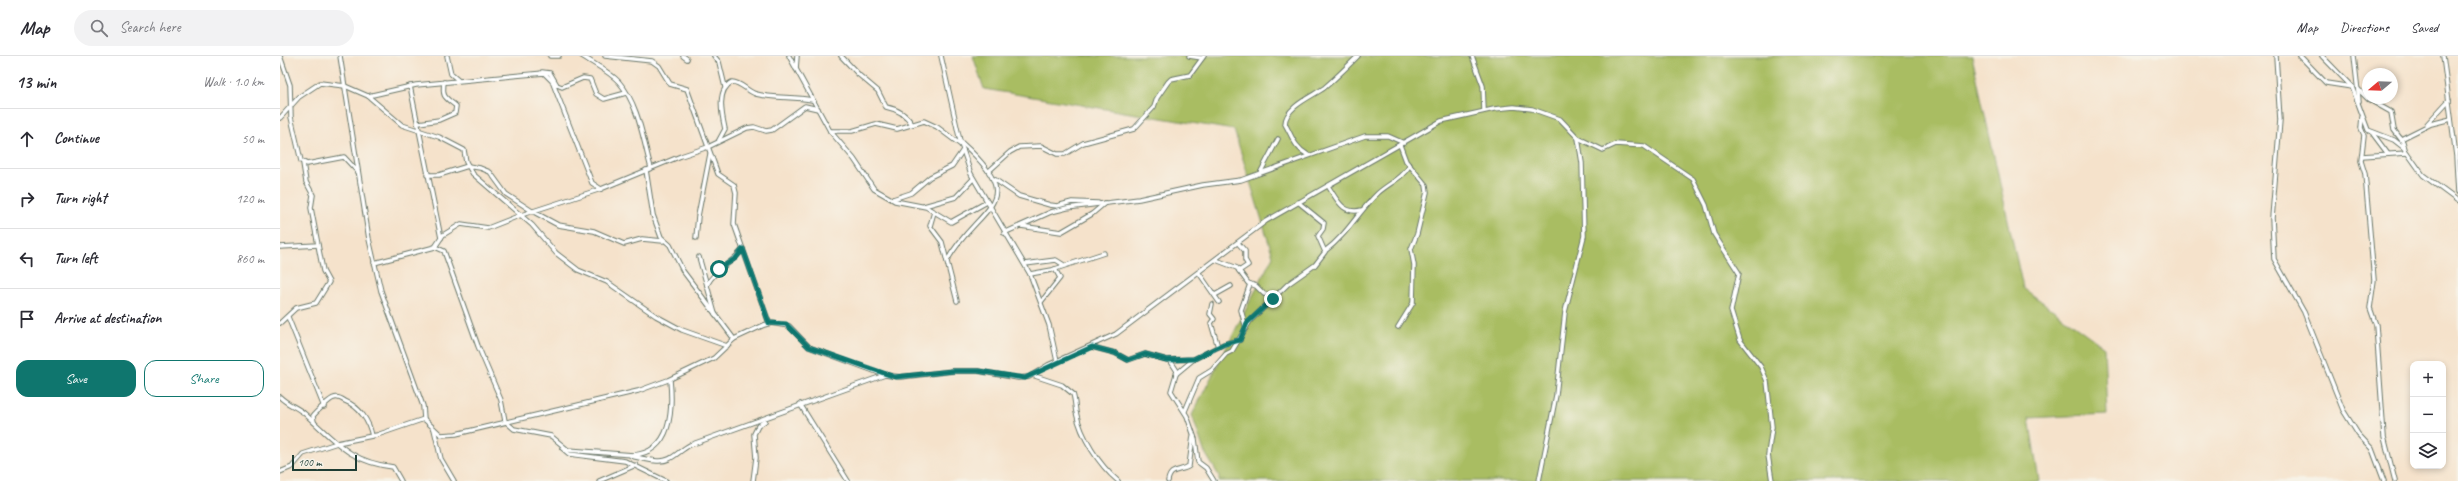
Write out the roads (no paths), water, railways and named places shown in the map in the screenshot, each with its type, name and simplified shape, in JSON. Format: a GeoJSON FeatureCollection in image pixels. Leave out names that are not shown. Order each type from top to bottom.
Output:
{"type":"FeatureCollection","features":[{"type":"Feature","properties":{"kind":"street"},"geometry":{"type":"LineString","coordinates":[[280,56],[281,63],[290,85],[291,116],[303,163],[306,182],[313,196],[311,208],[323,271],[329,282],[316,303],[296,308],[280,323]]}},
{"type":"Feature","properties":{"kind":"street"},"geometry":{"type":"LineString","coordinates":[[340,56],[374,263],[386,309],[423,406],[424,419],[434,430],[442,435],[456,434],[505,421],[630,394],[670,380],[714,358],[734,339],[769,323],[786,324],[809,347],[885,375],[900,377],[953,371],[978,371],[1018,378],[1032,375],[1057,361],[1092,347],[1116,334],[1199,273],[1266,221],[1441,121],[1484,110],[1514,107],[1546,112],[1568,124],[1578,138],[1582,163],[1584,236],[1565,312],[1556,395],[1539,481]]}},
{"type":"Feature","properties":{"kind":"street"},"geometry":{"type":"LineString","coordinates":[[447,56],[451,74],[458,80]]}},
{"type":"Feature","properties":{"kind":"street"},"geometry":{"type":"LineString","coordinates":[[550,56],[559,56]]}},
{"type":"Feature","properties":{"kind":"street"},"geometry":{"type":"LineString","coordinates":[[582,56],[619,82],[626,93],[637,115],[649,169],[653,215],[663,240],[670,245],[683,271],[734,339]]}},
{"type":"Feature","properties":{"kind":"street"},"geometry":{"type":"LineString","coordinates":[[605,56],[652,61],[659,66],[670,84],[684,87],[719,176],[734,185],[736,193],[733,220],[769,323]]}},
{"type":"Feature","properties":{"kind":"street"},"geometry":{"type":"LineString","coordinates":[[683,56],[687,59]]}},
{"type":"Feature","properties":{"kind":"street"},"geometry":{"type":"LineString","coordinates":[[714,56],[720,62],[725,87],[722,96],[722,115],[725,130],[719,141]]}},
{"type":"Feature","properties":{"kind":"street"},"geometry":{"type":"LineString","coordinates":[[789,56],[830,131],[854,159],[874,189],[892,199],[923,206],[948,222],[955,222],[987,202]]}},
{"type":"Feature","properties":{"kind":"street"},"geometry":{"type":"LineString","coordinates":[[796,70],[797,56]]}},
{"type":"Feature","properties":{"kind":"street"},"geometry":{"type":"LineString","coordinates":[[841,56],[858,75],[878,91],[886,107],[894,109],[907,116],[912,124]]}},
{"type":"Feature","properties":{"kind":"street"},"geometry":{"type":"LineString","coordinates":[[941,56],[961,143],[973,179],[1004,233],[1030,274],[1042,302],[1057,361]]}},
{"type":"Feature","properties":{"kind":"street"},"geometry":{"type":"LineString","coordinates":[[1189,56],[1203,57]]}},
{"type":"Feature","properties":{"kind":"street"},"geometry":{"type":"LineString","coordinates":[[1308,155],[1294,144],[1292,134],[1285,124],[1286,117],[1309,96],[1323,89],[1358,56]]}},
{"type":"Feature","properties":{"kind":"street"},"geometry":{"type":"LineString","coordinates":[[1472,56],[1484,86],[1484,110]]}},
{"type":"Feature","properties":{"kind":"street"},"geometry":{"type":"LineString","coordinates":[[2276,56],[2280,120],[2272,218],[2274,259],[2304,312],[2343,410],[2358,434],[2372,449],[2384,481]]}},
{"type":"Feature","properties":{"kind":"street"},"geometry":{"type":"LineString","coordinates":[[2300,56],[2326,83],[2353,88]]}},
{"type":"Feature","properties":{"kind":"street"},"geometry":{"type":"LineString","coordinates":[[2322,56],[2353,88],[2366,127],[2388,154]]}},
{"type":"Feature","properties":{"kind":"street"},"geometry":{"type":"LineString","coordinates":[[2354,56],[2359,104]]}},
{"type":"Feature","properties":{"kind":"street"},"geometry":{"type":"LineString","coordinates":[[2443,56],[2458,192]]}},
{"type":"Feature","properties":{"kind":"street"},"geometry":{"type":"LineString","coordinates":[[989,171],[1010,152],[1019,147],[1041,146],[1057,154],[1065,154],[1083,143],[1134,129],[1154,107],[1157,98],[1168,82],[1171,79],[1190,75],[1203,57]]}},
{"type":"Feature","properties":{"kind":"street"},"geometry":{"type":"LineString","coordinates":[[368,96],[410,86],[540,72],[549,72],[557,85],[562,87],[583,78],[590,78],[596,94],[604,99],[626,93]]}},
{"type":"Feature","properties":{"kind":"street"},"geometry":{"type":"LineString","coordinates":[[540,72],[546,74],[552,81],[592,183],[602,189]]}},
{"type":"Feature","properties":{"kind":"street"},"geometry":{"type":"LineString","coordinates":[[418,123],[439,120],[455,113],[455,105],[447,101],[444,96],[444,82]]}},
{"type":"Feature","properties":{"kind":"street"},"geometry":{"type":"LineString","coordinates":[[725,87],[735,82],[754,94],[812,100]]}},
{"type":"Feature","properties":{"kind":"street"},"geometry":{"type":"LineString","coordinates":[[280,118],[299,97],[317,84],[345,86],[368,96],[402,125],[439,137],[464,150],[468,166],[475,177],[521,215],[532,225],[552,250],[578,270],[607,282],[656,316],[682,330],[727,346]]}},
{"type":"Feature","properties":{"kind":"street"},"geometry":{"type":"LineString","coordinates":[[410,86],[421,132],[427,175],[441,238]]}},
{"type":"Feature","properties":{"kind":"street"},"geometry":{"type":"LineString","coordinates":[[2358,89],[2368,99],[2390,112],[2394,130],[2401,139],[2407,153]]}},
{"type":"Feature","properties":{"kind":"street"},"geometry":{"type":"LineString","coordinates":[[2423,128],[2449,100]]}},
{"type":"Feature","properties":{"kind":"street"},"geometry":{"type":"LineString","coordinates":[[435,247],[441,238],[461,224],[488,228],[532,211],[602,189],[649,169],[708,147],[750,127],[766,131],[772,130],[805,106],[818,109]]}},
{"type":"Feature","properties":{"kind":"street"},"geometry":{"type":"LineString","coordinates":[[2362,117],[2361,161],[2365,174],[2374,280],[2370,308],[2376,325],[2384,437],[2395,481]]}},
{"type":"Feature","properties":{"kind":"street"},"geometry":{"type":"LineString","coordinates":[[2401,139],[2423,128],[2451,119]]}},
{"type":"Feature","properties":{"kind":"street"},"geometry":{"type":"LineString","coordinates":[[830,131],[852,131],[876,124],[898,129],[912,124],[929,122],[961,143],[989,171],[994,180],[996,197],[990,208],[963,237],[947,261]]}},
{"type":"Feature","properties":{"kind":"street"},"geometry":{"type":"LineString","coordinates":[[2371,132],[2397,142],[2426,179],[2458,201]]}},
{"type":"Feature","properties":{"kind":"street"},"geometry":{"type":"LineString","coordinates":[[1004,233],[1056,211],[1139,199],[1207,184],[1238,180],[1372,134],[1388,136],[1402,144],[1410,165],[1426,185],[1427,198],[1411,249],[1414,265],[1413,303],[1398,327]]}},
{"type":"Feature","properties":{"kind":"street"},"geometry":{"type":"LineString","coordinates":[[1260,173],[1278,138]]}},
{"type":"Feature","properties":{"kind":"street"},"geometry":{"type":"LineString","coordinates":[[1578,138],[1603,150],[1616,144],[1647,147],[1693,179],[1706,205],[1714,234],[1738,270],[1731,311],[1739,337],[1763,370],[1767,381],[1772,428],[1768,455],[1772,481]]}},
{"type":"Feature","properties":{"kind":"street"},"geometry":{"type":"LineString","coordinates":[[892,199],[911,193],[930,178],[952,166],[963,150]]}},
{"type":"Feature","properties":{"kind":"street"},"geometry":{"type":"LineString","coordinates":[[696,238],[698,216],[710,153]]}},
{"type":"Feature","properties":{"kind":"street"},"geometry":{"type":"LineString","coordinates":[[2362,156],[2407,153]]}},
{"type":"Feature","properties":{"kind":"street"},"geometry":{"type":"LineString","coordinates":[[303,163],[344,157],[359,172]]}},
{"type":"Feature","properties":{"kind":"street"},"geometry":{"type":"LineString","coordinates":[[1185,411],[1199,378],[1212,370],[1224,354],[1232,351],[1240,340],[1247,323],[1288,284],[1315,265],[1325,251],[1348,231],[1362,210],[1382,190],[1402,177],[1410,165]]}},
{"type":"Feature","properties":{"kind":"street"},"geometry":{"type":"LineString","coordinates":[[427,175],[439,175],[468,166],[488,171],[506,194],[532,211],[558,225],[594,231],[624,244],[642,239],[663,240]]}},
{"type":"Feature","properties":{"kind":"street"},"geometry":{"type":"LineString","coordinates":[[923,206],[956,197],[973,179]]}},
{"type":"Feature","properties":{"kind":"street"},"geometry":{"type":"LineString","coordinates":[[994,180],[1019,196],[1050,205],[1057,206],[1072,202],[1111,202]]}},
{"type":"Feature","properties":{"kind":"street"},"geometry":{"type":"LineString","coordinates":[[1328,186],[1342,207],[1354,211],[1362,210]]}},
{"type":"Feature","properties":{"kind":"street"},"geometry":{"type":"LineString","coordinates":[[1298,202],[1324,223],[1323,229],[1318,236],[1325,251]]}},
{"type":"Feature","properties":{"kind":"street"},"geometry":{"type":"LineString","coordinates":[[1020,226],[1061,232],[1092,214],[1106,203]]}},
{"type":"Feature","properties":{"kind":"street"},"geometry":{"type":"LineString","coordinates":[[934,212],[930,226],[939,237],[947,261],[957,301]]}},
{"type":"Feature","properties":{"kind":"street"},"geometry":{"type":"LineString","coordinates":[[1238,243],[1245,251],[1244,259],[1248,265],[1239,271]]}},
{"type":"Feature","properties":{"kind":"street"},"geometry":{"type":"LineString","coordinates":[[280,247],[318,245]]}},
{"type":"Feature","properties":{"kind":"street"},"geometry":{"type":"LineString","coordinates":[[374,263],[435,247],[444,251],[453,272],[478,346],[501,400],[505,421],[514,429],[551,436],[568,450],[642,453],[655,448],[662,440],[670,423],[670,380]]}},
{"type":"Feature","properties":{"kind":"street"},"geometry":{"type":"LineString","coordinates":[[707,285],[714,273],[736,258],[743,249]]}},
{"type":"Feature","properties":{"kind":"street"},"geometry":{"type":"LineString","coordinates":[[1030,274],[1104,253]]}},
{"type":"Feature","properties":{"kind":"street"},"geometry":{"type":"LineString","coordinates":[[699,256],[716,317]]}},
{"type":"Feature","properties":{"kind":"street"},"geometry":{"type":"LineString","coordinates":[[1025,264],[1055,260],[1064,265]]}},
{"type":"Feature","properties":{"kind":"street"},"geometry":{"type":"LineString","coordinates":[[1216,260],[1235,267],[1248,283],[1256,286],[1264,294],[1275,297]]}},
{"type":"Feature","properties":{"kind":"street"},"geometry":{"type":"LineString","coordinates":[[1042,302],[1060,278],[1055,268]]}},
{"type":"Feature","properties":{"kind":"street"},"geometry":{"type":"LineString","coordinates":[[1199,273],[1220,302]]}},
{"type":"Feature","properties":{"kind":"street"},"geometry":{"type":"LineString","coordinates":[[1246,328],[1241,310],[1250,284]]}},
{"type":"Feature","properties":{"kind":"street"},"geometry":{"type":"LineString","coordinates":[[1215,295],[1231,286]]}},
{"type":"Feature","properties":{"kind":"street"},"geometry":{"type":"LineString","coordinates":[[1212,304],[1210,314],[1214,319],[1211,323],[1217,336],[1218,347]]}},
{"type":"Feature","properties":{"kind":"street"},"geometry":{"type":"LineString","coordinates":[[288,317],[324,407]]}},
{"type":"Feature","properties":{"kind":"street"},"geometry":{"type":"LineString","coordinates":[[1176,374],[1194,359],[1218,347],[1240,340]]}},
{"type":"Feature","properties":{"kind":"street"},"geometry":{"type":"LineString","coordinates":[[1092,347],[1115,353],[1128,360],[1146,354],[1170,360],[1194,359]]}},
{"type":"Feature","properties":{"kind":"street"},"geometry":{"type":"LineString","coordinates":[[1170,360],[1177,371],[1170,391],[1185,411],[1193,433],[1198,462],[1206,468],[1214,481]]}},
{"type":"Feature","properties":{"kind":"street"},"geometry":{"type":"LineString","coordinates":[[614,453],[647,459],[668,460],[690,445],[768,418],[800,404],[885,375]]}},
{"type":"Feature","properties":{"kind":"street"},"geometry":{"type":"LineString","coordinates":[[1032,375],[1062,386],[1073,394],[1076,412],[1090,444],[1102,466],[1118,481]]}},
{"type":"Feature","properties":{"kind":"street"},"geometry":{"type":"LineString","coordinates":[[280,397],[289,406],[303,413],[354,457],[393,467],[401,481]]}},
{"type":"Feature","properties":{"kind":"street"},"geometry":{"type":"LineString","coordinates":[[314,422],[313,416],[336,397],[354,404],[369,424],[372,436]]}},
{"type":"Feature","properties":{"kind":"street"},"geometry":{"type":"LineString","coordinates":[[800,404],[846,480]]}},
{"type":"Feature","properties":{"kind":"street"},"geometry":{"type":"LineString","coordinates":[[303,413],[319,410]]}},
{"type":"Feature","properties":{"kind":"street"},"geometry":{"type":"LineString","coordinates":[[754,481],[756,458],[754,434],[758,426],[768,418]]}},
{"type":"Feature","properties":{"kind":"street"},"geometry":{"type":"LineString","coordinates":[[280,472],[292,467],[303,454],[337,443],[372,436],[424,419]]}},
{"type":"Feature","properties":{"kind":"street"},"geometry":{"type":"LineString","coordinates":[[434,430],[441,459],[454,481]]}},
{"type":"Feature","properties":{"kind":"street"},"geometry":{"type":"LineString","coordinates":[[1168,481],[1169,476],[1176,470],[1189,466],[1193,433]]}},
{"type":"Feature","properties":{"kind":"street"},"geometry":{"type":"LineString","coordinates":[[557,441],[569,454],[615,459],[636,465],[666,481]]}},
{"type":"Feature","properties":{"kind":"street"},"geometry":{"type":"LineString","coordinates":[[598,481],[636,465]]}}]}
